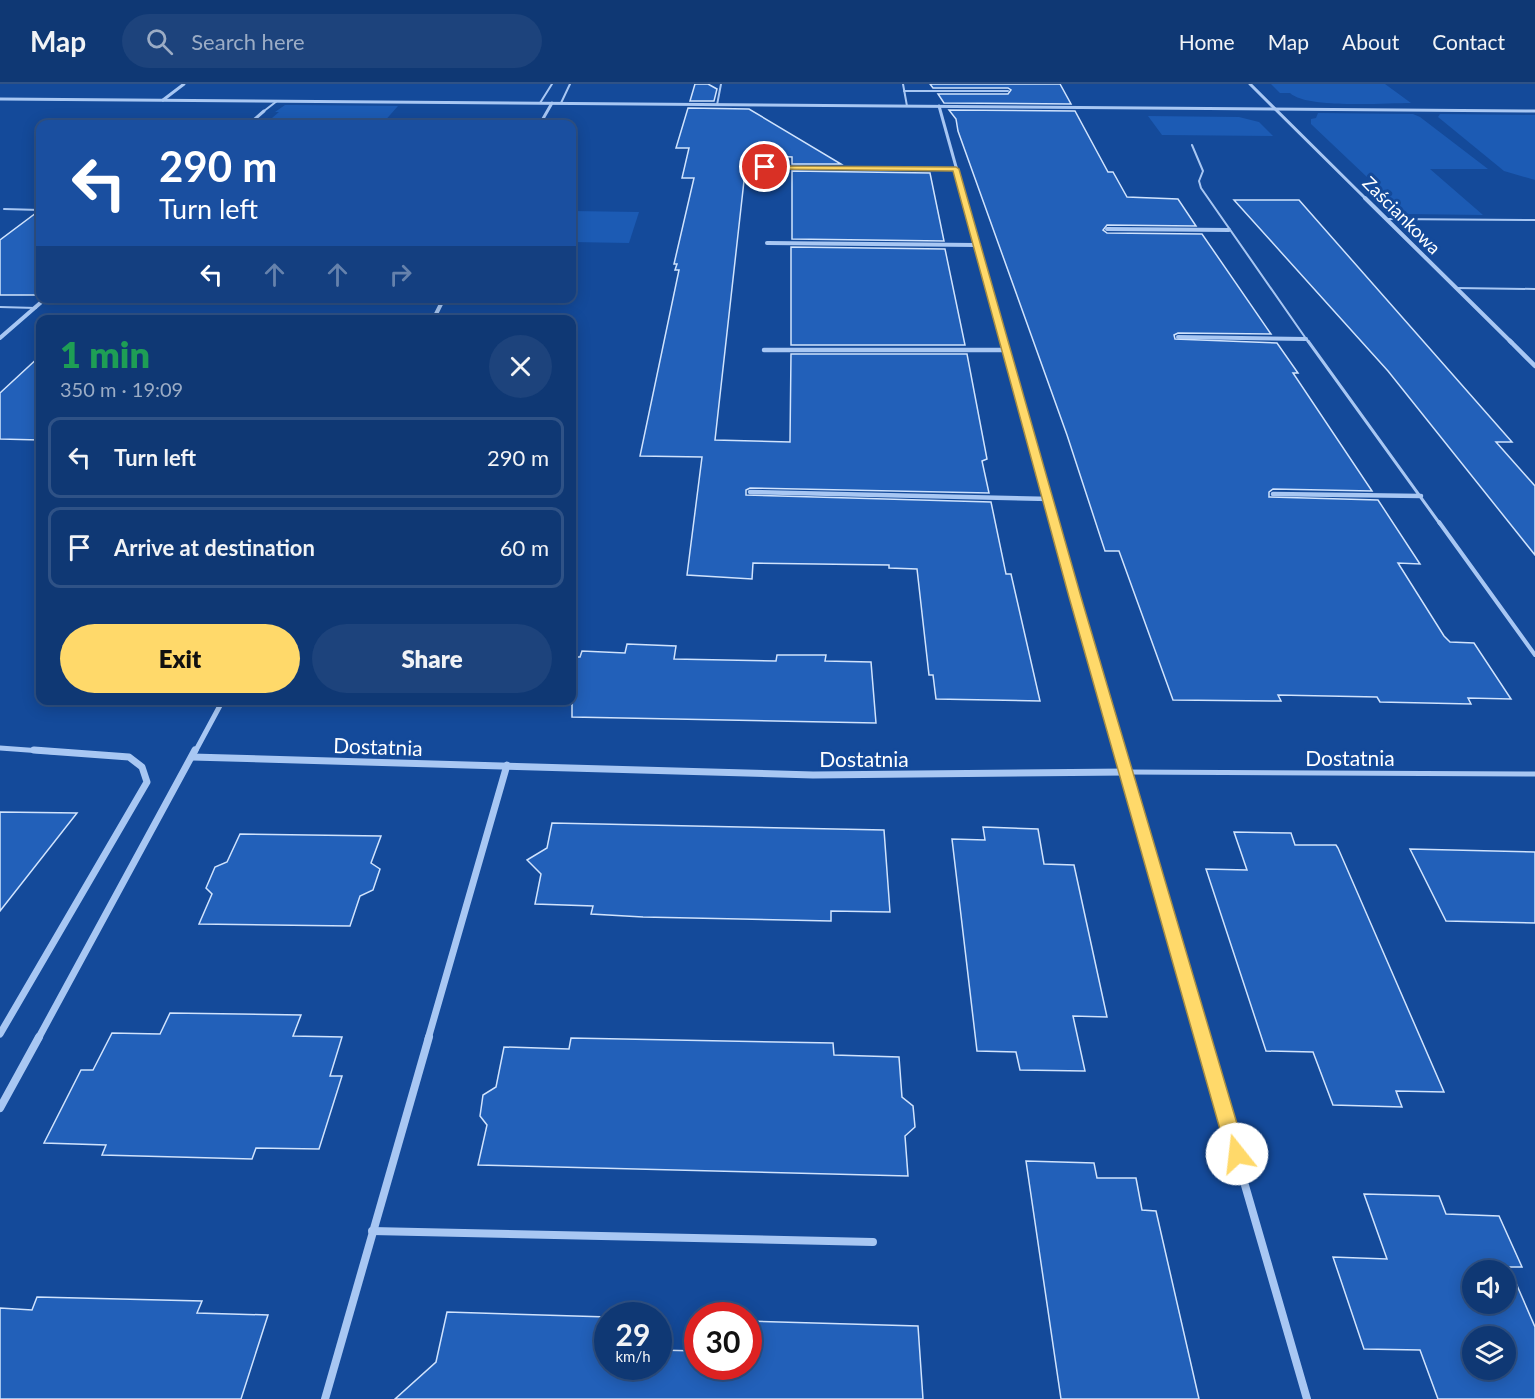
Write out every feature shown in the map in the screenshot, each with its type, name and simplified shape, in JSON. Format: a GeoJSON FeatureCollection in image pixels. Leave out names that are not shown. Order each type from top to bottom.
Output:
{"type":"FeatureCollection","features":[{"type":"Feature","properties":{"kind":"street"},"geometry":{"type":"LineString","coordinates":[[162,100],[184,84]]}},
{"type":"Feature","properties":{"kind":"street","name":"Zaściankowa"},"geometry":{"type":"LineString","coordinates":[[1250,84],[1535,366]]}},
{"type":"Feature","properties":{"kind":"street"},"geometry":{"type":"LineString","coordinates":[[0,99],[1535,111]]}},
{"type":"Feature","properties":{"kind":"street"},"geometry":{"type":"LineString","coordinates":[[542,120],[552,103]]}},
{"type":"Feature","properties":{"kind":"street"},"geometry":{"type":"LineString","coordinates":[[939,106],[976,245],[1307,1399]]}},
{"type":"Feature","properties":{"kind":"street"},"geometry":{"type":"LineString","coordinates":[[254,120],[264,111]]}},
{"type":"Feature","properties":{"kind":"street"},"geometry":{"type":"LineString","coordinates":[[765,167],[956,169]]}},
{"type":"Feature","properties":{"kind":"street"},"geometry":{"type":"LineString","coordinates":[[1107,229],[1229,230]]}},
{"type":"Feature","properties":{"kind":"street"},"geometry":{"type":"LineString","coordinates":[[767,243],[976,245]]}},
{"type":"Feature","properties":{"kind":"street"},"geometry":{"type":"LineString","coordinates":[[0,338],[41,303]]}},
{"type":"Feature","properties":{"kind":"street"},"geometry":{"type":"LineString","coordinates":[[1178,337],[1306,339]]}},
{"type":"Feature","properties":{"kind":"street"},"geometry":{"type":"LineString","coordinates":[[764,350],[1006,350]]}},
{"type":"Feature","properties":{"kind":"street"},"geometry":{"type":"LineString","coordinates":[[750,492],[1050,499]]}},
{"type":"Feature","properties":{"kind":"street"},"geometry":{"type":"LineString","coordinates":[[1273,494],[1421,496]]}},
{"type":"Feature","properties":{"kind":"street"},"geometry":{"type":"LineString","coordinates":[[0,1108],[220,705]]}},
{"type":"Feature","properties":{"kind":"street"},"geometry":{"type":"LineString","coordinates":[[0,748],[129,757],[137,761],[145,770],[147,782],[0,1034]]}},
{"type":"Feature","properties":{"kind":"street","name":"Dostatnia"},"geometry":{"type":"LineString","coordinates":[[192,757],[813,775],[1126,772]]}},
{"type":"Feature","properties":{"kind":"street"},"geometry":{"type":"LineString","coordinates":[[325,1399],[507,765]]}},
{"type":"Feature","properties":{"kind":"street"},"geometry":{"type":"LineString","coordinates":[[372,1231],[873,1242]]}},
{"type":"Feature","properties":{"kind":"lane"},"geometry":{"type":"LineString","coordinates":[[540,103],[552,84]]}},
{"type":"Feature","properties":{"kind":"lane"},"geometry":{"type":"LineString","coordinates":[[561,103],[570,84]]}},
{"type":"Feature","properties":{"kind":"lane"},"geometry":{"type":"LineString","coordinates":[[717,105],[721,84]]}},
{"type":"Feature","properties":{"kind":"lane"},"geometry":{"type":"LineString","coordinates":[[903,84],[907,106]]}},
{"type":"Feature","properties":{"kind":"lane"},"geometry":{"type":"LineString","coordinates":[[904,91],[1008,91]]}},
{"type":"Feature","properties":{"kind":"lane"},"geometry":{"type":"LineString","coordinates":[[264,111],[277,101]]}},
{"type":"Feature","properties":{"kind":"lane"},"geometry":{"type":"LineString","coordinates":[[1192,146],[1203,171],[1199,181],[1201,188],[1229,230],[1535,655]]}},
{"type":"Feature","properties":{"kind":"lane"},"geometry":{"type":"LineString","coordinates":[[4,210],[36,210]]}},
{"type":"Feature","properties":{"kind":"lane"},"geometry":{"type":"LineString","coordinates":[[1386,219],[1535,220]]}},
{"type":"Feature","properties":{"kind":"lane"},"geometry":{"type":"LineString","coordinates":[[1456,288],[1535,289]]}},
{"type":"Feature","properties":{"kind":"lane"},"geometry":{"type":"LineString","coordinates":[[0,308],[36,308]]}},
{"type":"Feature","properties":{"kind":"lane","name":"Dostatnia"},"geometry":{"type":"LineString","coordinates":[[1126,772],[1535,774]]}},
{"type":"Feature","properties":{"kind":"shaded area"},"geometry":{"type":"Polygon","coordinates":[[[1271,84],[1385,84],[1411,103],[1347,104],[1312,101],[1290,93],[1280,93],[1271,84]]]}},
{"type":"Feature","properties":{"kind":"shaded area"},"geometry":{"type":"Polygon","coordinates":[[[285,105],[398,106],[386,120],[270,120],[279,112],[275,112],[285,105]]]}},
{"type":"Feature","properties":{"kind":"shaded area"},"geometry":{"type":"Polygon","coordinates":[[[1318,113],[1413,114],[1420,117],[1488,169],[1430,169],[1483,215],[1406,214],[1311,124],[1311,119],[1316,118],[1318,113]]]}},
{"type":"Feature","properties":{"kind":"shaded area"},"geometry":{"type":"Polygon","coordinates":[[[1440,114],[1535,115],[1535,180],[1504,171],[1438,117],[1440,114]]]}},
{"type":"Feature","properties":{"kind":"shaded area"},"geometry":{"type":"Polygon","coordinates":[[[1148,116],[1239,117],[1259,122],[1273,136],[1162,135],[1148,116]]]}},
{"type":"Feature","properties":{"kind":"shaded area"},"geometry":{"type":"Polygon","coordinates":[[[576,211],[639,212],[629,243],[576,242],[576,211]]]}},
{"type":"Feature","properties":{"kind":"building"},"geometry":{"type":"Polygon","coordinates":[[[695,84],[708,84],[717,89],[714,101],[690,101],[695,84]]]}},
{"type":"Feature","properties":{"kind":"building"},"geometry":{"type":"Polygon","coordinates":[[[930,84],[1060,84],[1071,104],[944,103],[938,94],[1008,94],[1011,90],[1008,88],[933,88],[930,84]]]}},
{"type":"Feature","properties":{"kind":"building"},"geometry":{"type":"Polygon","coordinates":[[[688,108],[749,109],[841,164],[792,164],[792,157],[747,154],[715,440],[790,442],[791,354],[967,354],[987,459],[982,461],[989,493],[750,488],[746,490],[746,495],[991,502],[1006,574],[1011,574],[1040,701],[936,699],[933,675],[929,675],[917,569],[889,568],[889,565],[753,563],[752,579],[687,575],[702,457],[640,456],[679,270],[675,270],[677,264],[674,264],[694,178],[682,178],[689,148],[676,148],[688,108]]]}},
{"type":"Feature","properties":{"kind":"building"},"geometry":{"type":"Polygon","coordinates":[[[949,110],[1075,111],[1108,172],[1113,172],[1127,197],[1178,199],[1196,226],[1107,225],[1103,230],[1107,233],[1202,234],[1271,334],[1178,333],[1174,335],[1175,339],[1277,343],[1298,373],[1293,373],[1372,491],[1273,489],[1269,492],[1269,497],[1378,500],[1420,564],[1398,563],[1444,636],[1450,642],[1474,643],[1511,699],[1468,698],[1471,704],[1380,702],[1377,697],[1278,695],[1281,701],[1173,700],[1119,551],[1105,551],[1067,435],[958,131],[956,119],[949,110]]]}},
{"type":"Feature","properties":{"kind":"building"},"geometry":{"type":"Polygon","coordinates":[[[792,171],[930,173],[944,241],[792,239],[792,171]]]}},
{"type":"Feature","properties":{"kind":"building"},"geometry":{"type":"Polygon","coordinates":[[[1234,200],[1299,200],[1512,442],[1496,442],[1535,486],[1535,555],[1388,371],[1234,200]]]}},
{"type":"Feature","properties":{"kind":"building"},"geometry":{"type":"Polygon","coordinates":[[[36,213],[36,295],[0,295],[0,240],[36,213]]]}},
{"type":"Feature","properties":{"kind":"building"},"geometry":{"type":"Polygon","coordinates":[[[791,247],[945,249],[965,345],[791,345],[791,247]]]}},
{"type":"Feature","properties":{"kind":"building"},"geometry":{"type":"Polygon","coordinates":[[[36,360],[36,440],[0,439],[0,393],[36,360]]]}},
{"type":"Feature","properties":{"kind":"building"},"geometry":{"type":"Polygon","coordinates":[[[627,644],[676,646],[674,659],[776,661],[777,655],[826,655],[825,661],[871,662],[876,723],[572,717],[572,705],[576,705],[576,657],[580,657],[582,651],[625,653],[627,644]]]}},
{"type":"Feature","properties":{"kind":"building"},"geometry":{"type":"Polygon","coordinates":[[[0,812],[77,813],[0,911],[0,812]]]}},
{"type":"Feature","properties":{"kind":"building"},"geometry":{"type":"Polygon","coordinates":[[[552,823],[884,830],[890,912],[831,911],[831,921],[643,917],[591,914],[593,906],[535,904],[541,874],[527,860],[547,848],[552,823]]]}},
{"type":"Feature","properties":{"kind":"building"},"geometry":{"type":"Polygon","coordinates":[[[983,827],[1038,829],[1044,864],[1074,865],[1107,1017],[1073,1016],[1085,1071],[1020,1070],[1016,1052],[977,1051],[952,839],[985,840],[983,827]]]}},
{"type":"Feature","properties":{"kind":"building"},"geometry":{"type":"Polygon","coordinates":[[[1234,832],[1291,833],[1295,845],[1336,845],[1444,1092],[1396,1091],[1402,1107],[1333,1105],[1313,1052],[1266,1051],[1206,869],[1247,870],[1234,832]]]}},
{"type":"Feature","properties":{"kind":"building"},"geometry":{"type":"Polygon","coordinates":[[[240,834],[381,836],[371,863],[380,869],[373,890],[360,896],[350,926],[199,924],[212,894],[206,888],[215,867],[227,862],[240,834]]]}},
{"type":"Feature","properties":{"kind":"building"},"geometry":{"type":"Polygon","coordinates":[[[1410,849],[1535,852],[1535,923],[1446,921],[1410,849]]]}},
{"type":"Feature","properties":{"kind":"building"},"geometry":{"type":"Polygon","coordinates":[[[170,1013],[301,1015],[293,1036],[342,1037],[330,1076],[342,1076],[319,1149],[256,1148],[252,1159],[102,1155],[106,1145],[44,1143],[81,1070],[93,1070],[112,1033],[160,1034],[170,1013]]]}},
{"type":"Feature","properties":{"kind":"building"},"geometry":{"type":"Polygon","coordinates":[[[571,1038],[833,1043],[834,1055],[899,1057],[902,1097],[913,1106],[915,1127],[905,1136],[908,1176],[478,1165],[487,1125],[480,1116],[483,1095],[496,1087],[504,1047],[569,1049],[571,1038]]]}},
{"type":"Feature","properties":{"kind":"building"},"geometry":{"type":"Polygon","coordinates":[[[1026,1161],[1094,1163],[1097,1178],[1136,1178],[1142,1210],[1156,1211],[1199,1399],[1061,1399],[1026,1161]]]}},
{"type":"Feature","properties":{"kind":"building"},"geometry":{"type":"Polygon","coordinates":[[[1364,1194],[1439,1196],[1446,1214],[1499,1216],[1522,1267],[1516,1267],[1516,1260],[1462,1260],[1462,1314],[1516,1314],[1516,1283],[1535,1327],[1535,1399],[1438,1399],[1420,1350],[1364,1349],[1333,1257],[1387,1259],[1364,1194]]]}},
{"type":"Feature","properties":{"kind":"building"},"geometry":{"type":"Polygon","coordinates":[[[37,1297],[202,1301],[197,1313],[268,1315],[241,1399],[0,1399],[0,1308],[32,1310],[37,1297]]]}},
{"type":"Feature","properties":{"kind":"building"},"geometry":{"type":"Polygon","coordinates":[[[447,1312],[594,1317],[594,1380],[672,1380],[672,1350],[684,1351],[684,1380],[762,1380],[762,1321],[918,1326],[923,1399],[395,1399],[436,1362],[447,1312]]]}},
{"type":"Feature","properties":{"kind":"route"},"geometry":{"type":"LineString","coordinates":[[765,167],[956,169],[1050,499],[1075,597],[1237,1154]]}}]}
